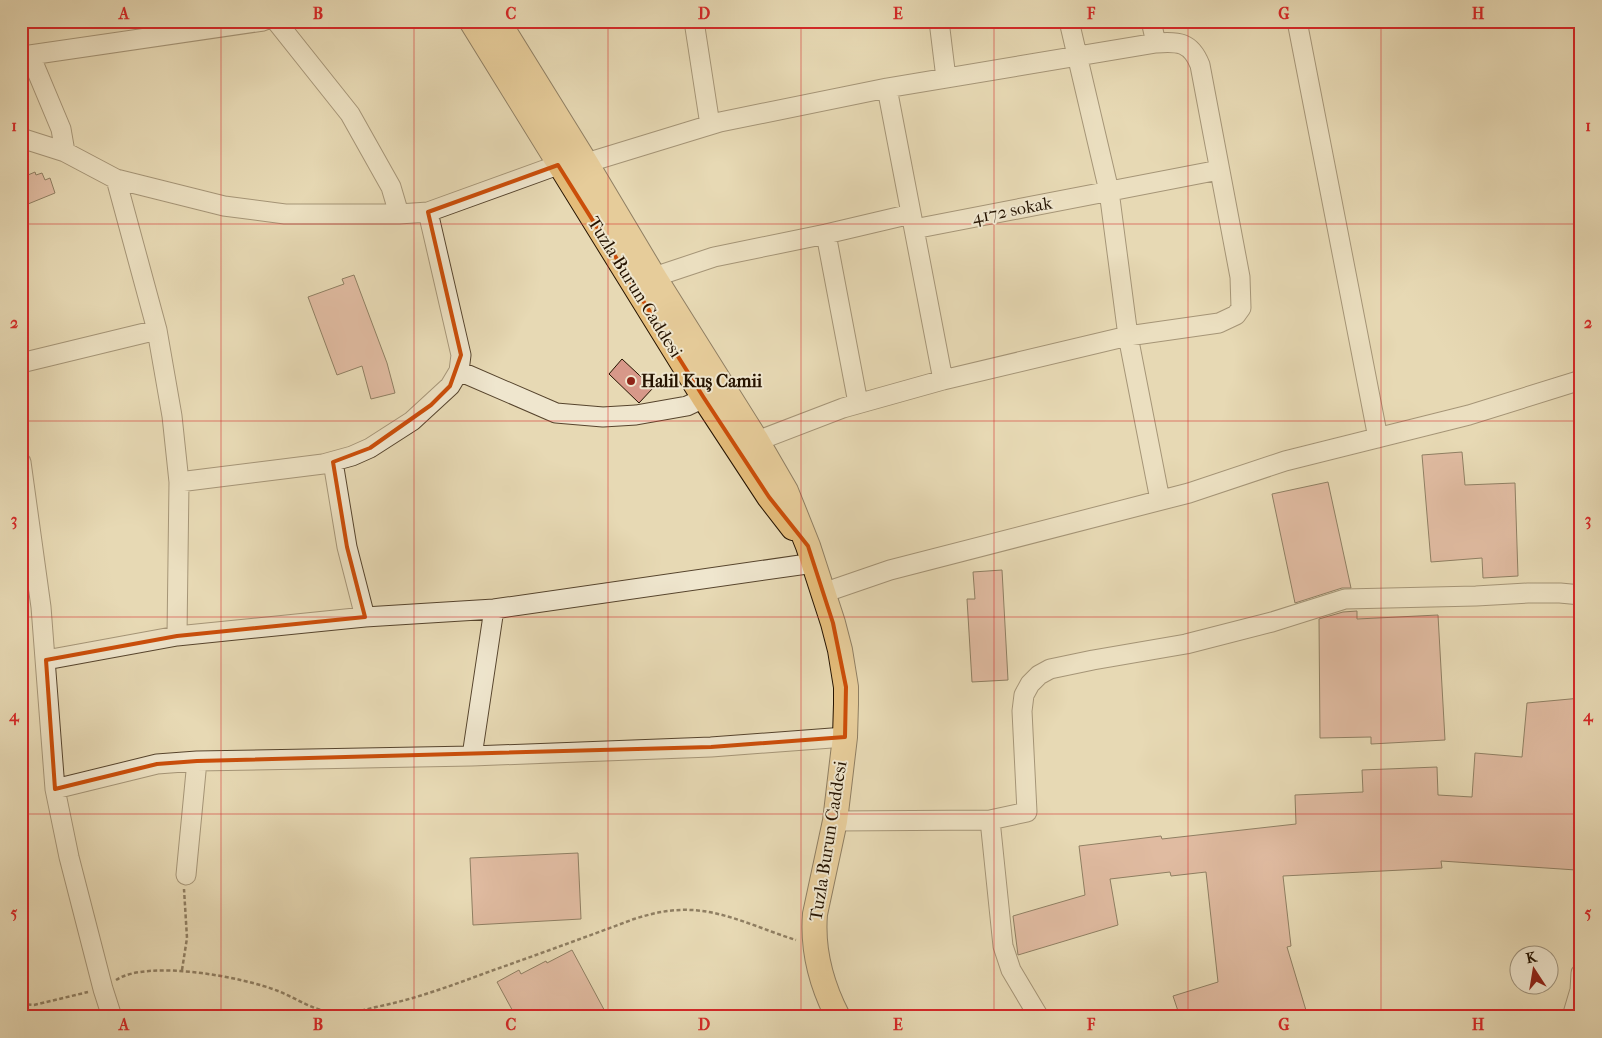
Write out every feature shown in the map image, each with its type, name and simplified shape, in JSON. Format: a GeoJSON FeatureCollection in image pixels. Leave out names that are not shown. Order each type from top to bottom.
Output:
{"type":"FeatureCollection","features":[{"type":"Feature","properties":{"kind":"main road","name":"Tuzla Burun Caddesi"},"geometry":{"type":"LineString","coordinates":[[472,21],[558,165],[704,398],[769,497],[811,554]]}},
{"type":"Feature","properties":{"kind":"main road","name":"Tuzla Burun Caddesi"},"geometry":{"type":"LineString","coordinates":[[498,21],[757,442],[786,492],[811,554],[833,623],[844,673],[846,704],[845,737],[835,821],[815,914],[814,946],[820,975],[838,1017]]}},
{"type":"Feature","properties":{"kind":"street"},"geometry":{"type":"LineString","coordinates":[[65,152],[61,129],[30,55],[263,21]]}},
{"type":"Feature","properties":{"kind":"street"},"geometry":{"type":"LineString","coordinates":[[276,21],[350,114],[391,187],[399,214]]}},
{"type":"Feature","properties":{"kind":"street"},"geometry":{"type":"LineString","coordinates":[[694,21],[710,125]]}},
{"type":"Feature","properties":{"kind":"street"},"geometry":{"type":"LineString","coordinates":[[939,21],[946,78]]}},
{"type":"Feature","properties":{"kind":"street"},"geometry":{"type":"LineString","coordinates":[[1069,21],[1076,57],[1110,191],[1128,336],[1160,500]]}},
{"type":"Feature","properties":{"kind":"street"},"geometry":{"type":"LineString","coordinates":[[1151,21],[1156,44]]}},
{"type":"Feature","properties":{"kind":"street"},"geometry":{"type":"LineString","coordinates":[[1297,21],[1378,438]]}},
{"type":"Feature","properties":{"kind":"street"},"geometry":{"type":"LineString","coordinates":[[586,163],[710,125],[887,88],[1174,42],[1184,45],[1196,56],[1200,65],[1240,277],[1241,308],[1236,315],[1219,323],[1128,336],[943,380],[843,408],[757,442]]}},
{"type":"Feature","properties":{"kind":"street"},"geometry":{"type":"LineString","coordinates":[[887,88],[943,380]]}},
{"type":"Feature","properties":{"kind":"street"},"geometry":{"type":"LineString","coordinates":[[21,138],[65,152],[116,179],[224,206],[285,214],[399,214],[428,212],[558,165]]}},
{"type":"Feature","properties":{"kind":"street","name":"4172 sokak"},"geometry":{"type":"LineString","coordinates":[[654,277],[714,257],[826,234],[1110,191],[1219,170]]}},
{"type":"Feature","properties":{"kind":"street"},"geometry":{"type":"LineString","coordinates":[[116,179],[157,330],[172,416],[179,482],[177,636]]}},
{"type":"Feature","properties":{"kind":"street"},"geometry":{"type":"LineString","coordinates":[[179,482],[333,462],[370,448],[412,421],[450,386],[459,371],[461,355],[428,212]]}},
{"type":"Feature","properties":{"kind":"street"},"geometry":{"type":"LineString","coordinates":[[826,234],[858,404]]}},
{"type":"Feature","properties":{"kind":"street"},"geometry":{"type":"LineString","coordinates":[[21,363],[157,330]]}},
{"type":"Feature","properties":{"kind":"street"},"geometry":{"type":"LineString","coordinates":[[459,371],[556,413],[603,416],[636,415],[687,406],[704,398]]}},
{"type":"Feature","properties":{"kind":"street"},"geometry":{"type":"LineString","coordinates":[[823,593],[890,570],[1189,493],[1285,461],[1469,415],[1581,380]]}},
{"type":"Feature","properties":{"kind":"street"},"geometry":{"type":"LineString","coordinates":[[21,462],[41,607],[55,789],[70,857],[103,989],[112,1017]]}},
{"type":"Feature","properties":{"kind":"street"},"geometry":{"type":"LineString","coordinates":[[333,462],[347,547],[364,617]]}},
{"type":"Feature","properties":{"kind":"street"},"geometry":{"type":"LineString","coordinates":[[46,660],[177,636],[364,617],[494,609],[811,554]]}},
{"type":"Feature","properties":{"kind":"street"},"geometry":{"type":"LineString","coordinates":[[835,821],[990,820],[1027,812],[1022,711],[1024,695],[1034,680],[1050,669],[1186,644],[1272,622],[1345,599],[1528,593],[1581,595]]}},
{"type":"Feature","properties":{"kind":"street"},"geometry":{"type":"LineString","coordinates":[[472,756],[494,609]]}},
{"type":"Feature","properties":{"kind":"street"},"geometry":{"type":"LineString","coordinates":[[55,789],[157,764],[197,761],[472,756],[711,747],[845,737]]}},
{"type":"Feature","properties":{"kind":"street"},"geometry":{"type":"LineString","coordinates":[[186,875],[197,761]]}},
{"type":"Feature","properties":{"kind":"street"},"geometry":{"type":"LineString","coordinates":[[990,820],[1003,946],[1011,970],[1039,1017]]}},
{"type":"Feature","properties":{"kind":"street"},"geometry":{"type":"LineString","coordinates":[[1572,1017],[1580,990],[1581,973]]}},
{"type":"Feature","properties":{"kind":"path"},"geometry":{"type":"LineString","coordinates":[[182,971],[187,938],[184,901],[186,875]]}},
{"type":"Feature","properties":{"kind":"path"},"geometry":{"type":"LineString","coordinates":[[21,1004],[34,1005],[103,989],[119,978],[131,973],[182,971],[261,985],[279,991],[317,1009],[343,1013],[397,1003],[445,989],[634,919],[672,910],[716,913],[814,946]]}},
{"type":"Feature","properties":{"kind":"highlighted area"},"geometry":{"type":"Polygon","coordinates":[[[558,165],[704,398],[769,497],[808,546],[833,623],[846,687],[845,737],[711,747],[197,761],[157,764],[55,789],[46,660],[177,636],[365,617],[347,547],[333,462],[370,448],[431,405],[450,386],[461,355],[428,212],[558,165]]]}},
{"type":"Feature","properties":{"kind":"building"},"geometry":{"type":"Polygon","coordinates":[[[35,172],[36,175],[42,173],[45,180],[50,178],[55,193],[28,204],[24,193],[21,194],[21,178],[35,172]]]}},
{"type":"Feature","properties":{"kind":"building"},"geometry":{"type":"Polygon","coordinates":[[[354,275],[387,363],[395,393],[371,399],[362,366],[337,375],[308,297],[344,284],[342,279],[354,275]]]}},
{"type":"Feature","properties":{"kind":"building","name":"Halil Kuş Camii"},"geometry":{"type":"Polygon","coordinates":[[[622,359],[653,388],[639,403],[609,374],[622,359]]]}},
{"type":"Feature","properties":{"kind":"building"},"geometry":{"type":"Polygon","coordinates":[[[1462,452],[1465,485],[1515,483],[1518,576],[1483,578],[1482,558],[1431,562],[1422,455],[1462,452]]]}},
{"type":"Feature","properties":{"kind":"building"},"geometry":{"type":"Polygon","coordinates":[[[1328,482],[1351,588],[1342,588],[1295,603],[1272,494],[1328,482]]]}},
{"type":"Feature","properties":{"kind":"building"},"geometry":{"type":"Polygon","coordinates":[[[1002,570],[1008,680],[972,682],[967,599],[975,599],[973,572],[1002,570]]]}},
{"type":"Feature","properties":{"kind":"building"},"geometry":{"type":"Polygon","coordinates":[[[1357,611],[1357,619],[1438,615],[1445,740],[1371,744],[1371,737],[1320,738],[1319,619],[1343,612],[1357,611]]]}},
{"type":"Feature","properties":{"kind":"building"},"geometry":{"type":"Polygon","coordinates":[[[1581,698],[1581,794],[1576,870],[1441,861],[1442,868],[1283,876],[1291,946],[1287,947],[1308,1017],[1180,1017],[1173,996],[1218,982],[1206,872],[1171,876],[1170,872],[1110,879],[1118,925],[1018,955],[1013,916],[1085,895],[1079,846],[1161,836],[1162,839],[1296,824],[1295,795],[1363,792],[1362,770],[1437,767],[1438,795],[1472,797],[1475,753],[1522,757],[1527,703],[1581,698]]]}},
{"type":"Feature","properties":{"kind":"building"},"geometry":{"type":"Polygon","coordinates":[[[578,853],[581,919],[473,925],[470,858],[578,853]]]}},
{"type":"Feature","properties":{"kind":"building"},"geometry":{"type":"Polygon","coordinates":[[[572,950],[608,1017],[516,1017],[497,982],[519,970],[521,974],[572,950]]]}},
{"type":"Feature","properties":{"kind":"place","name":"Halil Kuş Camii"},"geometry":{"type":"Point","coordinates":[631,381]}}]}
